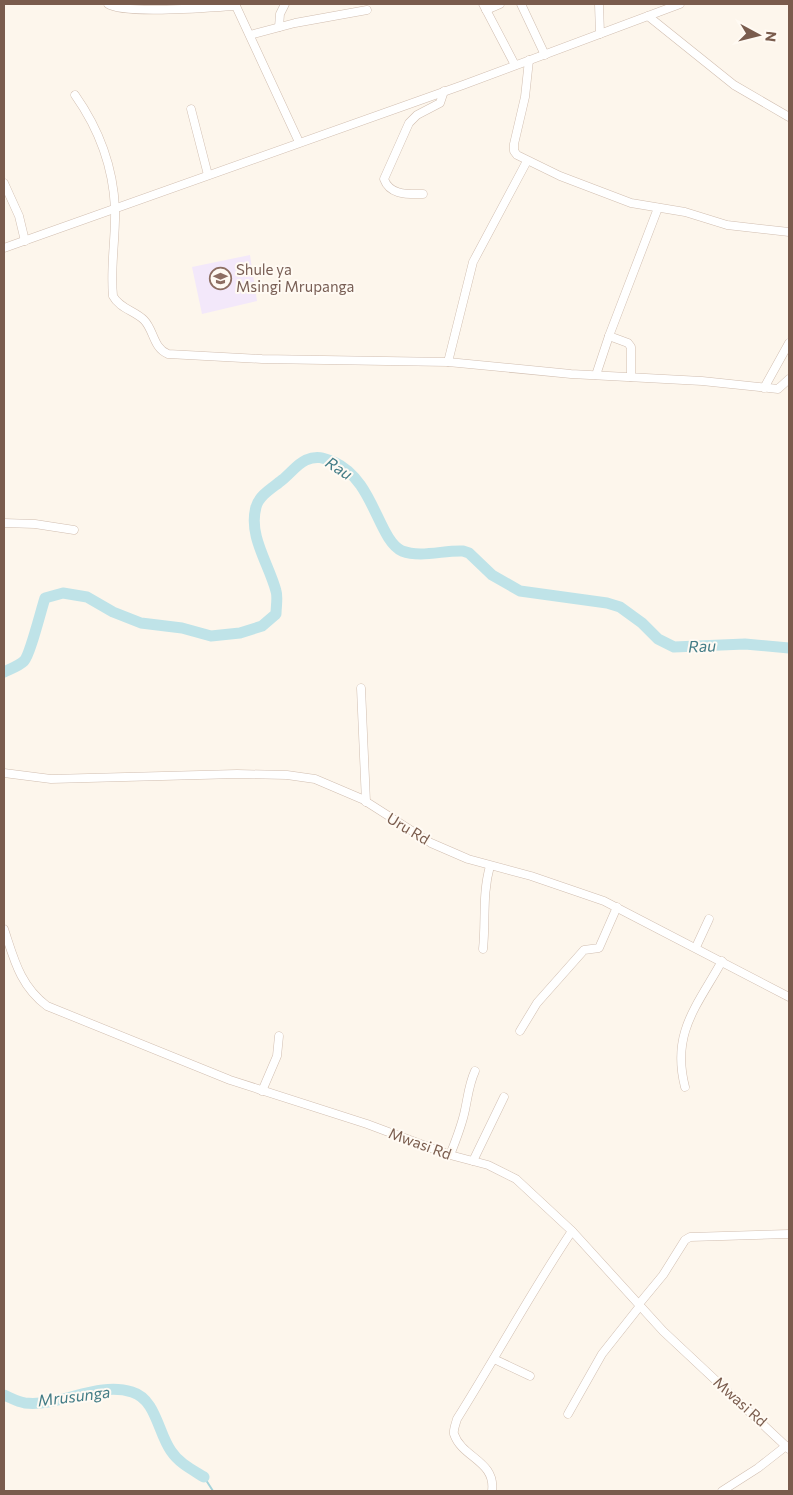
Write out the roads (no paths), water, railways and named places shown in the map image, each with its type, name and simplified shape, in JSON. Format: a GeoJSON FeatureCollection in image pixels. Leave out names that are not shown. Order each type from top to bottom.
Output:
{"type":"FeatureCollection","features":[{"type":"Feature","properties":{"kind":"street"},"geometry":{"type":"LineString","coordinates":[[108,4],[116,8],[146,9],[235,5],[299,142]]}},
{"type":"Feature","properties":{"kind":"street"},"geometry":{"type":"LineString","coordinates":[[279,26],[280,14],[285,4]]}},
{"type":"Feature","properties":{"kind":"street"},"geometry":{"type":"LineString","coordinates":[[500,4],[484,7],[515,65]]}},
{"type":"Feature","properties":{"kind":"street"},"geometry":{"type":"LineString","coordinates":[[521,4],[545,54]]}},
{"type":"Feature","properties":{"kind":"street"},"geometry":{"type":"LineString","coordinates":[[599,4],[600,34]]}},
{"type":"Feature","properties":{"kind":"street"},"geometry":{"type":"LineString","coordinates":[[4,248],[444,91],[680,4]]}},
{"type":"Feature","properties":{"kind":"street"},"geometry":{"type":"LineString","coordinates":[[250,35],[279,26],[367,10]]}},
{"type":"Feature","properties":{"kind":"street"},"geometry":{"type":"LineString","coordinates":[[648,16],[734,85],[789,117]]}},
{"type":"Feature","properties":{"kind":"street"},"geometry":{"type":"LineString","coordinates":[[529,60],[525,97],[514,151],[527,161],[631,202],[685,212],[727,224],[789,232]]}},
{"type":"Feature","properties":{"kind":"street"},"geometry":{"type":"LineString","coordinates":[[423,194],[402,194],[392,189],[384,179],[409,124],[418,116],[440,103],[444,91]]}},
{"type":"Feature","properties":{"kind":"street"},"geometry":{"type":"LineString","coordinates":[[75,95],[93,121],[106,152],[111,170],[115,209],[113,296],[119,304],[144,320],[164,352],[262,359],[448,362],[778,389],[789,379]]}},
{"type":"Feature","properties":{"kind":"street"},"geometry":{"type":"LineString","coordinates":[[191,109],[208,176]]}},
{"type":"Feature","properties":{"kind":"street"},"geometry":{"type":"LineString","coordinates":[[448,362],[473,262],[527,161]]}},
{"type":"Feature","properties":{"kind":"street"},"geometry":{"type":"LineString","coordinates":[[4,182],[19,216],[25,240]]}},
{"type":"Feature","properties":{"kind":"street"},"geometry":{"type":"LineString","coordinates":[[596,375],[658,208]]}},
{"type":"Feature","properties":{"kind":"street"},"geometry":{"type":"LineString","coordinates":[[609,336],[628,343],[631,347],[631,377]]}},
{"type":"Feature","properties":{"kind":"street"},"geometry":{"type":"LineString","coordinates":[[764,388],[789,343]]}},
{"type":"Feature","properties":{"kind":"street"},"geometry":{"type":"LineString","coordinates":[[4,523],[35,524],[74,530]]}},
{"type":"Feature","properties":{"kind":"street"},"geometry":{"type":"LineString","coordinates":[[361,688],[366,802]]}},
{"type":"Feature","properties":{"kind":"street","name":"Uru Rd"},"geometry":{"type":"LineString","coordinates":[[4,773],[51,779],[236,774],[302,776],[325,782],[366,802],[431,843],[468,860],[583,893],[617,907],[789,997]]}},
{"type":"Feature","properties":{"kind":"street"},"geometry":{"type":"LineString","coordinates":[[483,949],[484,892],[490,866]]}},
{"type":"Feature","properties":{"kind":"street"},"geometry":{"type":"LineString","coordinates":[[520,1032],[541,999],[584,950],[599,948],[617,907]]}},
{"type":"Feature","properties":{"kind":"street"},"geometry":{"type":"LineString","coordinates":[[696,948],[709,918]]}},
{"type":"Feature","properties":{"kind":"street","name":"Mwasi Rd"},"geometry":{"type":"LineString","coordinates":[[4,929],[25,985],[31,994],[47,1006],[262,1091],[367,1124],[450,1155],[496,1168],[516,1178],[572,1231],[639,1305],[700,1366],[788,1447]]}},
{"type":"Feature","properties":{"kind":"street"},"geometry":{"type":"LineString","coordinates":[[685,1087],[679,1056],[681,1039],[722,961]]}},
{"type":"Feature","properties":{"kind":"street"},"geometry":{"type":"LineString","coordinates":[[262,1091],[277,1056],[279,1036]]}},
{"type":"Feature","properties":{"kind":"street"},"geometry":{"type":"LineString","coordinates":[[450,1155],[460,1128],[469,1084],[475,1071]]}},
{"type":"Feature","properties":{"kind":"street"},"geometry":{"type":"LineString","coordinates":[[473,1161],[504,1097]]}},
{"type":"Feature","properties":{"kind":"street"},"geometry":{"type":"LineString","coordinates":[[492,1491],[491,1475],[460,1443],[454,1434],[457,1419],[518,1316],[572,1231]]}},
{"type":"Feature","properties":{"kind":"street"},"geometry":{"type":"LineString","coordinates":[[568,1414],[602,1354],[654,1288],[685,1240],[690,1237],[789,1234]]}},
{"type":"Feature","properties":{"kind":"street"},"geometry":{"type":"LineString","coordinates":[[494,1359],[530,1376]]}},
{"type":"Feature","properties":{"kind":"street"},"geometry":{"type":"LineString","coordinates":[[722,1491],[788,1447]]}},
{"type":"Feature","properties":{"kind":"waterway","name":"Rau"},"geometry":{"type":"LineString","coordinates":[[4,672],[24,661],[32,642],[45,598],[63,593],[87,597],[113,612],[141,623],[182,628],[211,636],[240,633],[262,626],[276,614],[277,596],[257,539],[254,518],[256,507],[263,495],[300,464],[310,458],[317,457],[334,462],[358,482],[367,495],[387,535],[394,545],[402,551],[417,554],[456,551],[469,553],[492,575],[520,591],[607,603],[620,607],[642,623],[658,639],[674,647],[745,644],[789,648]]}},
{"type":"Feature","properties":{"kind":"waterway","name":"Mrusunga"},"geometry":{"type":"LineString","coordinates":[[4,1395],[25,1403],[38,1403],[106,1390],[119,1389],[132,1392],[140,1396],[151,1409],[174,1455],[186,1466],[204,1477]]}},
{"type":"Feature","properties":{"kind":"waterway","name":"Mrusunga"},"geometry":{"type":"LineString","coordinates":[[204,1477],[213,1491]]}},
{"type":"Feature","properties":{"kind":"place","name":"Shule ya Msingi Mrupanga"},"geometry":{"type":"Point","coordinates":[220,279]}}]}
